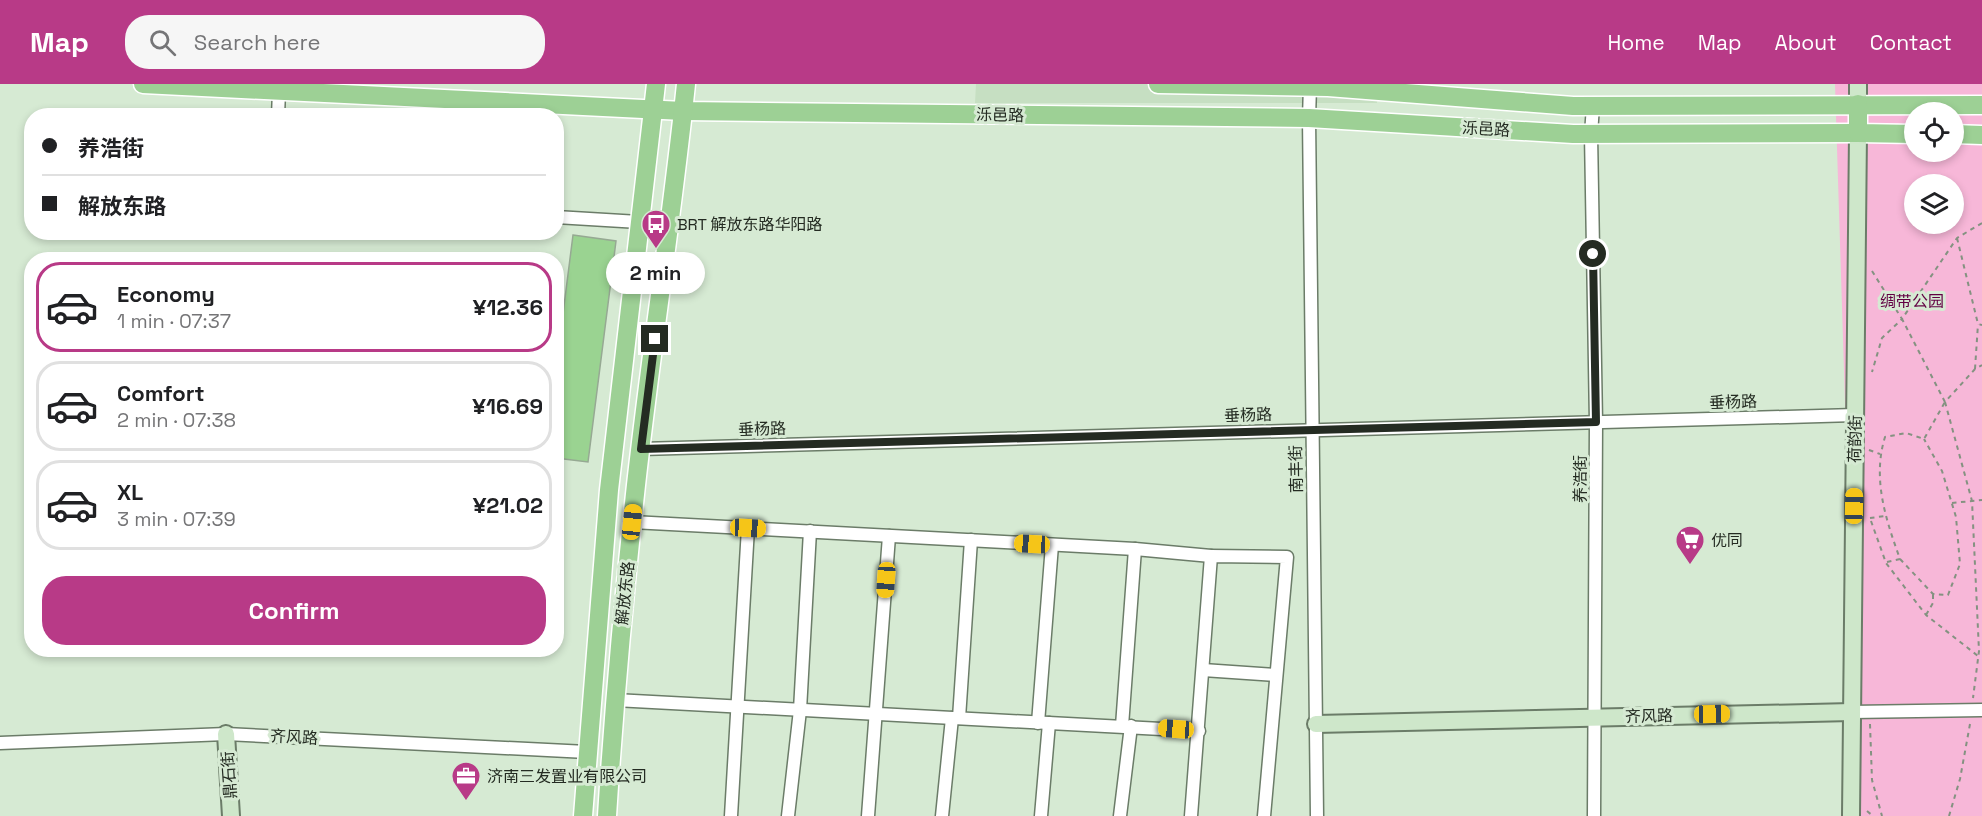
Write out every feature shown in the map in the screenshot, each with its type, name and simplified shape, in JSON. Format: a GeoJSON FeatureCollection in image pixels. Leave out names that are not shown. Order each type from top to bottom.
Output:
{"type":"FeatureCollection","features":[{"type":"Feature","properties":{"kind":"main road","name":"泺邑路"},"geometry":{"type":"LineString","coordinates":[[143,84],[683,111],[1309,118],[1591,134],[1904,134]]}},
{"type":"Feature","properties":{"kind":"main road","name":"解放东路"},"geometry":{"type":"LineString","coordinates":[[583,816],[609,490],[656,84]]}},
{"type":"Feature","properties":{"kind":"main road","name":"解放东路"},"geometry":{"type":"LineString","coordinates":[[607,816],[615,700],[632,522],[686,84]]}},
{"type":"Feature","properties":{"kind":"main road","name":"泺邑路"},"geometry":{"type":"LineString","coordinates":[[1158,84],[1310,86],[1593,106],[1982,105]]}},
{"type":"Feature","properties":{"kind":"main road"},"geometry":{"type":"LineString","coordinates":[[1858,104],[1858,133]]}},
{"type":"Feature","properties":{"kind":"main road"},"geometry":{"type":"LineString","coordinates":[[1964,134],[1982,135]]}},
{"type":"Feature","properties":{"kind":"street"},"geometry":{"type":"LineString","coordinates":[[1858,84],[1858,104]]}},
{"type":"Feature","properties":{"kind":"street","name":"南丰街"},"geometry":{"type":"LineString","coordinates":[[1310,86],[1317,816]]}},
{"type":"Feature","properties":{"kind":"street"},"geometry":{"type":"LineString","coordinates":[[278,108],[279,91]]}},
{"type":"Feature","properties":{"kind":"street","name":"养浩街"},"geometry":{"type":"LineString","coordinates":[[1593,106],[1591,134],[1596,422],[1594,816]]}},
{"type":"Feature","properties":{"kind":"street","name":"荷韵街"},"geometry":{"type":"LineString","coordinates":[[1851,816],[1858,133]]}},
{"type":"Feature","properties":{"kind":"street"},"geometry":{"type":"LineString","coordinates":[[564,217],[639,222]]}},
{"type":"Feature","properties":{"kind":"street","name":"垂杨路"},"geometry":{"type":"LineString","coordinates":[[641,449],[1855,415]]}},
{"type":"Feature","properties":{"kind":"street"},"geometry":{"type":"LineString","coordinates":[[632,522],[1135,549],[1211,556],[1287,557],[1264,816]]}},
{"type":"Feature","properties":{"kind":"street"},"geometry":{"type":"LineString","coordinates":[[730,816],[748,528]]}},
{"type":"Feature","properties":{"kind":"street"},"geometry":{"type":"LineString","coordinates":[[788,816],[800,710],[810,531]]}},
{"type":"Feature","properties":{"kind":"street"},"geometry":{"type":"LineString","coordinates":[[868,816],[889,536]]}},
{"type":"Feature","properties":{"kind":"street"},"geometry":{"type":"LineString","coordinates":[[942,816],[956,718],[971,540]]}},
{"type":"Feature","properties":{"kind":"street"},"geometry":{"type":"LineString","coordinates":[[1041,816],[1052,545]]}},
{"type":"Feature","properties":{"kind":"street"},"geometry":{"type":"LineString","coordinates":[[1120,816],[1135,549]]}},
{"type":"Feature","properties":{"kind":"street"},"geometry":{"type":"LineString","coordinates":[[1191,816],[1211,556]]}},
{"type":"Feature","properties":{"kind":"street"},"geometry":{"type":"LineString","coordinates":[[1203,670],[1276,675]]}},
{"type":"Feature","properties":{"kind":"street"},"geometry":{"type":"LineString","coordinates":[[615,700],[1199,731]]}},
{"type":"Feature","properties":{"kind":"street","name":"齐风路"},"geometry":{"type":"LineString","coordinates":[[1316,724],[1595,716],[1977,710]]}},
{"type":"Feature","properties":{"kind":"street","name":"齐风路"},"geometry":{"type":"LineString","coordinates":[[0,743],[226,734],[587,752]]}},
{"type":"Feature","properties":{"kind":"street","name":"鼎石街"},"geometry":{"type":"LineString","coordinates":[[226,734],[231,816]]}},
{"type":"Feature","properties":{"kind":"path"},"geometry":{"type":"LineString","coordinates":[[1870,378],[1882,338],[1902,319],[1957,238],[1982,223]]}},
{"type":"Feature","properties":{"kind":"path"},"geometry":{"type":"LineString","coordinates":[[1957,238],[1980,325],[1975,369]]}},
{"type":"Feature","properties":{"kind":"path"},"geometry":{"type":"LineString","coordinates":[[1857,248],[1902,319],[1945,402],[1972,501],[1978,656],[1977,710],[1949,816]]}},
{"type":"Feature","properties":{"kind":"path"},"geometry":{"type":"LineString","coordinates":[[1924,439],[1945,402],[1975,369],[1982,365]]}},
{"type":"Feature","properties":{"kind":"path"},"geometry":{"type":"LineString","coordinates":[[1906,434],[1924,439],[1942,471],[1956,517],[1960,564],[1948,595],[1933,594],[1900,559],[1885,516],[1880,488],[1880,454],[1885,437],[1906,434]]}},
{"type":"Feature","properties":{"kind":"path"},"geometry":{"type":"LineString","coordinates":[[1864,448],[1880,454]]}},
{"type":"Feature","properties":{"kind":"path"},"geometry":{"type":"LineString","coordinates":[[1952,503],[1982,500]]}},
{"type":"Feature","properties":{"kind":"path"},"geometry":{"type":"LineString","coordinates":[[1885,516],[1870,518],[1886,563],[1926,615],[1978,656]]}},
{"type":"Feature","properties":{"kind":"path"},"geometry":{"type":"LineString","coordinates":[[1886,563],[1900,559]]}},
{"type":"Feature","properties":{"kind":"path"},"geometry":{"type":"LineString","coordinates":[[1926,615],[1933,603],[1933,594]]}},
{"type":"Feature","properties":{"kind":"path"},"geometry":{"type":"LineString","coordinates":[[1870,712],[1872,780],[1882,816]]}},
{"type":"Feature","properties":{"kind":"shaded area"},"geometry":{"type":"Polygon","coordinates":[[[976,84],[1376,84],[1377,103],[975,103],[976,84]]]}},
{"type":"Feature","properties":{"kind":"green space","name":"绸带公园"},"geometry":{"type":"Polygon","coordinates":[[[1835,84],[1982,84],[1982,816],[1858,816],[1835,84]]]}},
{"type":"Feature","properties":{"kind":"building"},"geometry":{"type":"Polygon","coordinates":[[[573,235],[616,241],[588,462],[564,459],[564,306],[573,235]]]}},
{"type":"Feature","properties":{"kind":"place","name":"BRT 解放东路华阳路"},"geometry":{"type":"Point","coordinates":[656,250]}},
{"type":"Feature","properties":{"kind":"place","name":"优同"},"geometry":{"type":"Point","coordinates":[1690,566]}},
{"type":"Feature","properties":{"kind":"place","name":"济南三发置业有限公司"},"geometry":{"type":"Point","coordinates":[466,802]}},
{"type":"Feature","properties":{"kind":"route"},"geometry":{"type":"LineString","coordinates":[[655,339],[641,449],[1596,422],[1593,254]]}}]}
